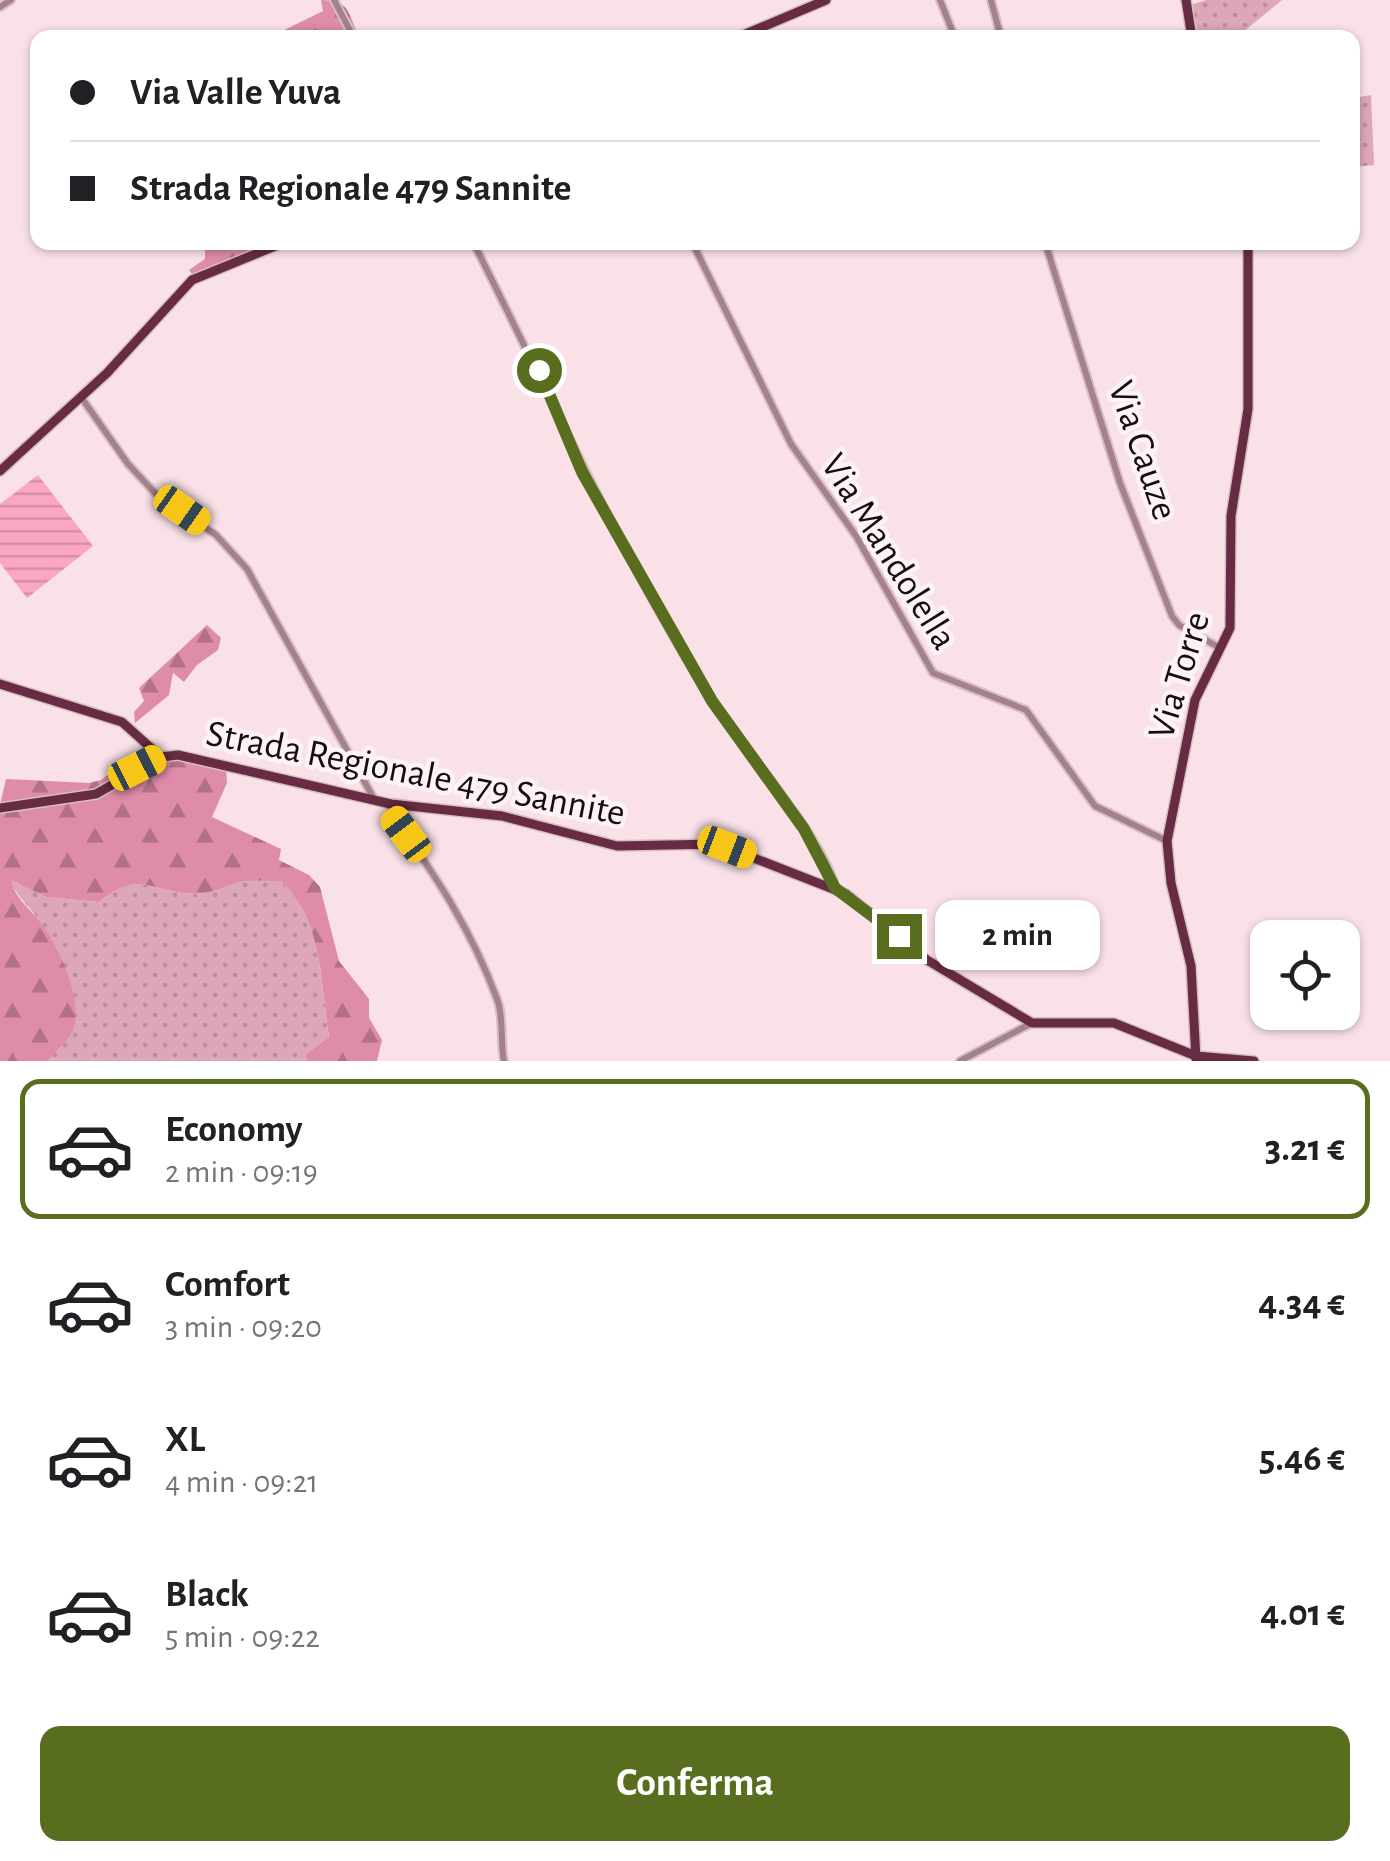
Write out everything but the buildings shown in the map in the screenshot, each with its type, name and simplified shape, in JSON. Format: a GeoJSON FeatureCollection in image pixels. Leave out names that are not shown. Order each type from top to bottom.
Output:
{"type":"FeatureCollection","features":[{"type":"Feature","properties":{"kind":"main road"},"geometry":{"type":"LineString","coordinates":[[755,30],[826,0]]}},
{"type":"Feature","properties":{"kind":"main road"},"geometry":{"type":"LineString","coordinates":[[1186,0],[1191,30]]}},
{"type":"Feature","properties":{"kind":"main road"},"geometry":{"type":"LineString","coordinates":[[0,470],[81,397],[192,280],[266,250]]}},
{"type":"Feature","properties":{"kind":"main road","name":"Via Torre"},"geometry":{"type":"LineString","coordinates":[[1196,1059],[1191,966],[1171,883],[1168,841],[1194,700],[1230,628],[1231,516],[1248,409],[1248,250]]}},
{"type":"Feature","properties":{"kind":"main road"},"geometry":{"type":"LineString","coordinates":[[0,684],[122,722],[161,756]]}},
{"type":"Feature","properties":{"kind":"main road","name":"Strada Regionale 479 Sannite"},"geometry":{"type":"LineString","coordinates":[[0,808],[96,794],[161,756],[215,761],[391,804],[502,816],[617,846],[718,844],[835,888],[864,906],[928,960],[1032,1023]]}},
{"type":"Feature","properties":{"kind":"main road"},"geometry":{"type":"LineString","coordinates":[[1032,1023],[1114,1022],[1196,1059],[1254,1061]]}},
{"type":"Feature","properties":{"kind":"street"},"geometry":{"type":"LineString","coordinates":[[0,8],[10,0]]}},
{"type":"Feature","properties":{"kind":"street"},"geometry":{"type":"LineString","coordinates":[[334,0],[350,30]]}},
{"type":"Feature","properties":{"kind":"street"},"geometry":{"type":"LineString","coordinates":[[940,0],[953,30]]}},
{"type":"Feature","properties":{"kind":"street"},"geometry":{"type":"LineString","coordinates":[[991,0],[999,30]]}},
{"type":"Feature","properties":{"kind":"street"},"geometry":{"type":"LineString","coordinates":[[478,250],[560,410],[582,472],[712,701],[804,829],[835,888]]}},
{"type":"Feature","properties":{"kind":"street","name":"Via Mandolella"},"geometry":{"type":"LineString","coordinates":[[696,250],[791,444],[856,536],[933,674],[1026,710],[1095,806],[1168,841]]}},
{"type":"Feature","properties":{"kind":"street","name":"Via Cauze"},"geometry":{"type":"LineString","coordinates":[[1048,250],[1120,483],[1172,616],[1179,625],[1222,650]]}},
{"type":"Feature","properties":{"kind":"street"},"geometry":{"type":"LineString","coordinates":[[81,397],[128,464],[156,493],[216,535],[247,569],[374,799]]}},
{"type":"Feature","properties":{"kind":"street"},"geometry":{"type":"LineString","coordinates":[[391,804],[392,815],[445,886],[476,946],[499,1002],[504,1061]]}},
{"type":"Feature","properties":{"kind":"street"},"geometry":{"type":"LineString","coordinates":[[960,1061],[1032,1023]]}},
{"type":"Feature","properties":{"kind":"shaded area"},"geometry":{"type":"Polygon","coordinates":[[[1206,0],[1282,0],[1246,30],[1197,30],[1191,5],[1206,0]]]}},
{"type":"Feature","properties":{"kind":"shaded area"},"geometry":{"type":"Polygon","coordinates":[[[1371,95],[1374,165],[1360,166],[1360,97],[1371,95]]]}},
{"type":"Feature","properties":{"kind":"shaded area"},"geometry":{"type":"Polygon","coordinates":[[[38,475],[93,546],[27,598],[0,563],[0,504],[38,475]]]}},
{"type":"Feature","properties":{"kind":"shaded area"},"geometry":{"type":"Polygon","coordinates":[[[9,879],[46,897],[99,902],[114,891],[139,884],[203,893],[241,882],[281,881],[295,897],[313,934],[329,1038],[307,1055],[307,1061],[48,1061],[75,1008],[53,944],[9,879]]]}},
{"type":"Feature","properties":{"kind":"green space"},"geometry":{"type":"Polygon","coordinates":[[[321,0],[338,2],[350,15],[356,30],[284,30],[323,11],[321,0]]]}},
{"type":"Feature","properties":{"kind":"green space"},"geometry":{"type":"Polygon","coordinates":[[[205,250],[262,250],[195,278],[189,270],[205,259],[205,250]]]}},
{"type":"Feature","properties":{"kind":"green space"},"geometry":{"type":"Polygon","coordinates":[[[207,625],[221,638],[218,650],[197,665],[184,682],[173,673],[169,695],[135,723],[134,712],[144,701],[139,688],[207,625]]]}},
{"type":"Feature","properties":{"kind":"green space"},"geometry":{"type":"Polygon","coordinates":[[[146,745],[154,757],[95,791],[0,805],[6,779],[89,783],[101,780],[146,745]]]}},
{"type":"Feature","properties":{"kind":"green space"},"geometry":{"type":"Polygon","coordinates":[[[177,760],[226,767],[227,783],[212,817],[281,849],[279,860],[309,875],[320,887],[339,961],[369,999],[369,1018],[382,1040],[377,1061],[307,1061],[306,1055],[329,1037],[318,954],[305,915],[281,881],[241,882],[203,893],[139,884],[114,891],[99,902],[46,897],[11,880],[60,955],[72,987],[75,1017],[71,1034],[48,1061],[0,1061],[0,812],[98,798],[158,763],[177,760]]]}},
{"type":"Feature","properties":{"kind":"route"},"geometry":{"type":"LineString","coordinates":[[539,370],[560,410],[582,472],[632,554],[712,701],[804,829],[835,888],[899,936]]}}]}
